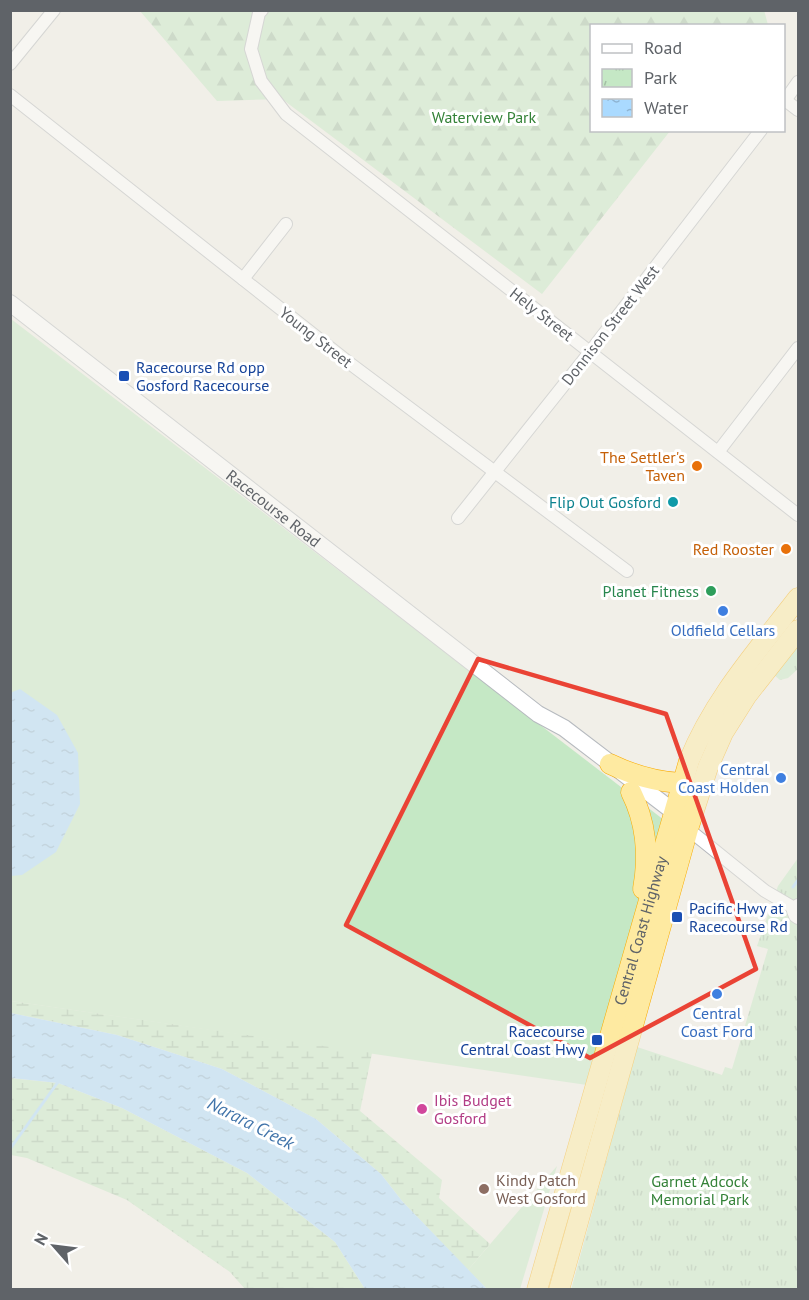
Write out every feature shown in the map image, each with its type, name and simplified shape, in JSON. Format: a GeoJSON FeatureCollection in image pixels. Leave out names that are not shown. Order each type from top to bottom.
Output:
{"type":"FeatureCollection","features":[{"type":"Feature","properties":{"kind":"highway","name":"Central Coast Highway"},"geometry":{"type":"LineString","coordinates":[[558,1290],[678,821],[682,783],[697,742],[718,703],[798,598]]}},
{"type":"Feature","properties":{"kind":"highway","name":"Central Coast Highway"},"geometry":{"type":"LineString","coordinates":[[537,1290],[625,986],[678,821],[705,774],[723,733],[747,695],[798,630]]}},
{"type":"Feature","properties":{"kind":"highway"},"geometry":{"type":"LineString","coordinates":[[610,764],[629,773],[666,783],[682,783]]}},
{"type":"Feature","properties":{"kind":"highway"},"geometry":{"type":"LineString","coordinates":[[625,986],[645,877],[644,829],[639,809],[631,792]]}},
{"type":"Feature","properties":{"kind":"main road","name":"Racecourse Road"},"geometry":{"type":"LineString","coordinates":[[10,303],[538,714],[564,728],[678,821]]}},
{"type":"Feature","properties":{"kind":"main road","name":"Racecourse Road"},"geometry":{"type":"LineString","coordinates":[[538,714],[559,737],[631,792],[678,821]]}},
{"type":"Feature","properties":{"kind":"street"},"geometry":{"type":"LineString","coordinates":[[10,64],[54,10]]}},
{"type":"Feature","properties":{"kind":"street","name":"Hely Street"},"geometry":{"type":"LineString","coordinates":[[262,10],[251,49],[261,81],[286,114],[798,514]]}},
{"type":"Feature","properties":{"kind":"street"},"geometry":{"type":"LineString","coordinates":[[785,100],[798,82]]}},
{"type":"Feature","properties":{"kind":"street","name":"Young Street"},"geometry":{"type":"LineString","coordinates":[[10,95],[493,472],[627,571]]}},
{"type":"Feature","properties":{"kind":"street"},"geometry":{"type":"LineString","coordinates":[[785,102],[798,110]]}},
{"type":"Feature","properties":{"kind":"street","name":"Donnison Street West"},"geometry":{"type":"LineString","coordinates":[[458,518],[590,352],[759,132]]}},
{"type":"Feature","properties":{"kind":"street"},"geometry":{"type":"LineString","coordinates":[[243,279],[286,224]]}},
{"type":"Feature","properties":{"kind":"street"},"geometry":{"type":"LineString","coordinates":[[718,452],[798,348]]}},
{"type":"Feature","properties":{"kind":"street"},"geometry":{"type":"LineString","coordinates":[[678,821],[765,891],[797,910]]}},
{"type":"Feature","properties":{"kind":"highlighted area"},"geometry":{"type":"Polygon","coordinates":[[[478,659],[666,714],[756,969],[590,1058],[346,925],[478,659]]]}},
{"type":"Feature","properties":{"kind":"green space","name":"Waterview Park"},"geometry":{"type":"Polygon","coordinates":[[[764,10],[768,24],[590,24],[590,132],[669,132],[542,294],[282,99],[217,101],[140,11],[764,10]]]}},
{"type":"Feature","properties":{"kind":"green space"},"geometry":{"type":"Polygon","coordinates":[[[11,319],[664,820],[594,1086],[11,1001],[11,319]]]}},
{"type":"Feature","properties":{"kind":"green space"},"geometry":{"type":"Polygon","coordinates":[[[798,643],[798,669],[788,678],[780,680],[773,674],[798,643]]]}},
{"type":"Feature","properties":{"kind":"green space","name":"Garnet Adcock Memorial Park"},"geometry":{"type":"Polygon","coordinates":[[[798,858],[798,1289],[571,1290],[637,1047],[722,1075],[725,1067],[732,1069],[768,949],[757,946],[778,886],[798,858]]]}},
{"type":"Feature","properties":{"kind":"green space"},"geometry":{"type":"Polygon","coordinates":[[[11,1001],[372,1053],[360,1111],[442,1180],[439,1198],[490,1244],[468,1270],[402,1201],[381,1174],[316,1119],[222,1069],[117,1035],[11,1013],[11,1001]]]}},
{"type":"Feature","properties":{"kind":"green space"},"geometry":{"type":"Polygon","coordinates":[[[10,1078],[58,1083],[122,1108],[247,1173],[335,1242],[365,1289],[245,1289],[230,1272],[127,1200],[27,1158],[11,1155],[10,1078]]]}},
{"type":"Feature","properties":{"kind":"green space"},"geometry":{"type":"Polygon","coordinates":[[[557,1166],[520,1289],[487,1289],[468,1270],[557,1166]]]}},
{"type":"Feature","properties":{"kind":"water"},"geometry":{"type":"Polygon","coordinates":[[[20,689],[57,715],[78,753],[80,804],[56,852],[22,875],[11,876],[10,693],[20,689]]]}},
{"type":"Feature","properties":{"kind":"water","name":"Narara Creek"},"geometry":{"type":"Polygon","coordinates":[[[11,1013],[117,1035],[222,1069],[316,1119],[381,1174],[402,1201],[487,1289],[365,1289],[335,1242],[247,1173],[122,1108],[58,1083],[11,1078],[11,1013]]]}},
{"type":"Feature","properties":{"kind":"waterway"},"geometry":{"type":"LineString","coordinates":[[793,887],[798,880]]}},
{"type":"Feature","properties":{"kind":"waterway"},"geometry":{"type":"LineString","coordinates":[[10,1149],[58,1082]]}},
{"type":"Feature","properties":{"kind":"place","name":"Racecourse Rd opp Gosford Racecourse"},"geometry":{"type":"Point","coordinates":[124,376]}},
{"type":"Feature","properties":{"kind":"place","name":"The Settler's Taven"},"geometry":{"type":"Point","coordinates":[697,466]}},
{"type":"Feature","properties":{"kind":"place","name":"Flip Out Gosford"},"geometry":{"type":"Point","coordinates":[673,502]}},
{"type":"Feature","properties":{"kind":"place","name":"Red Rooster"},"geometry":{"type":"Point","coordinates":[786,549]}},
{"type":"Feature","properties":{"kind":"place","name":"Planet Fitness"},"geometry":{"type":"Point","coordinates":[711,591]}},
{"type":"Feature","properties":{"kind":"place","name":"Oldfield Cellars"},"geometry":{"type":"Point","coordinates":[723,611]}},
{"type":"Feature","properties":{"kind":"place","name":"Central Coast Holden"},"geometry":{"type":"Point","coordinates":[781,778]}},
{"type":"Feature","properties":{"kind":"place","name":"Pacific Hwy at Racecourse Rd"},"geometry":{"type":"Point","coordinates":[677,917]}},
{"type":"Feature","properties":{"kind":"place","name":"Central Coast Ford"},"geometry":{"type":"Point","coordinates":[717,994]}},
{"type":"Feature","properties":{"kind":"place","name":"Racecourse Central Coast Hwy"},"geometry":{"type":"Point","coordinates":[597,1040]}},
{"type":"Feature","properties":{"kind":"place","name":"Ibis Budget Gosford"},"geometry":{"type":"Point","coordinates":[422,1109]}},
{"type":"Feature","properties":{"kind":"place","name":"Kindy Patch West Gosford"},"geometry":{"type":"Point","coordinates":[484,1189]}}]}
